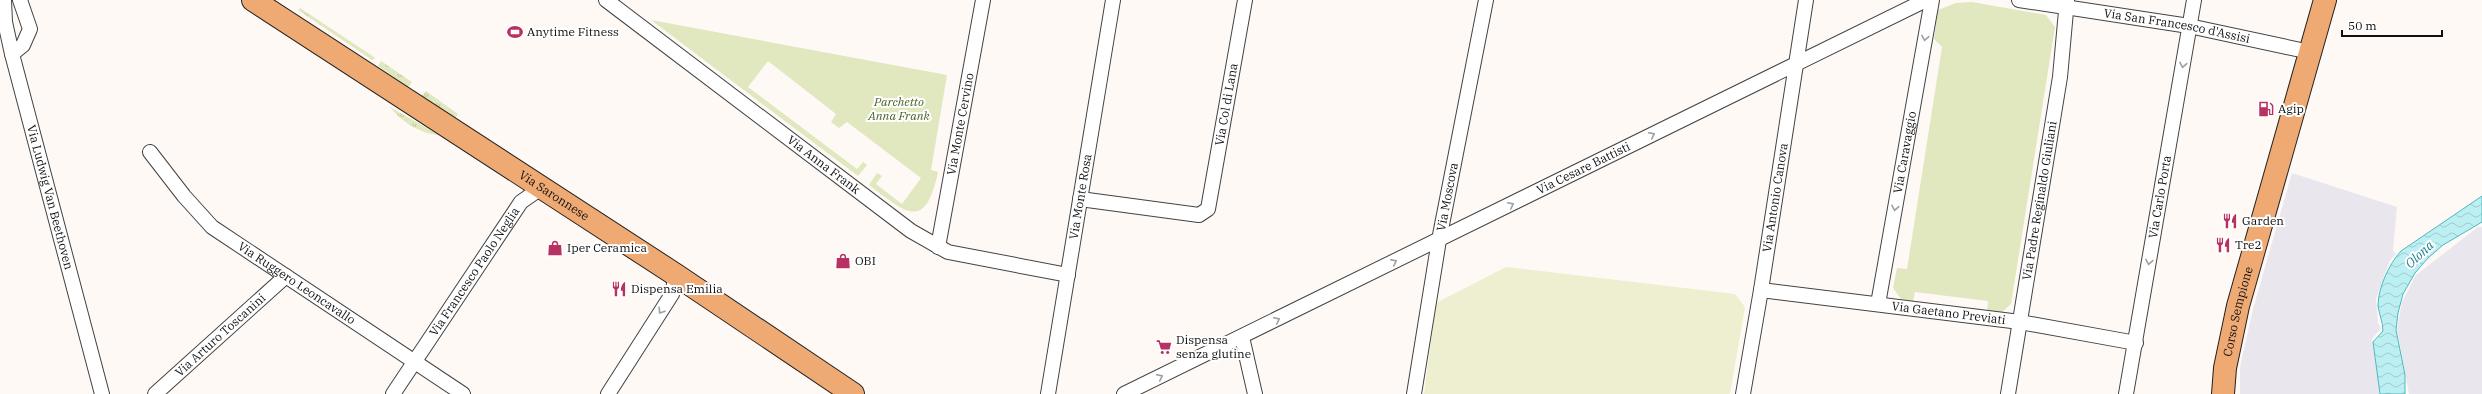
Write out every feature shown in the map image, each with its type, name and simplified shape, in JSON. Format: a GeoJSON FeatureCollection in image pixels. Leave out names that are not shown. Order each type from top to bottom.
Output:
{"type":"FeatureCollection","features":[{"type":"Feature","properties":{"kind":"main road","name":"Via Saronnese"},"geometry":{"type":"LineString","coordinates":[[253,0],[676,275],[846,393]]}},
{"type":"Feature","properties":{"kind":"main road","name":"Corso Sempione"},"geometry":{"type":"LineString","coordinates":[[2223,394],[2225,368],[2238,306],[2325,0]]}},
{"type":"Feature","properties":{"kind":"street","name":"Via Ludwig Van Beethoven"},"geometry":{"type":"LineString","coordinates":[[4,0],[5,22],[12,54],[102,394]]}},
{"type":"Feature","properties":{"kind":"street"},"geometry":{"type":"LineString","coordinates":[[12,54],[23,45],[30,29],[20,0]]}},
{"type":"Feature","properties":{"kind":"street","name":"Via Anna Frank"},"geometry":{"type":"LineString","coordinates":[[606,0],[906,227],[938,247],[959,255],[1068,275]]}},
{"type":"Feature","properties":{"kind":"street","name":"Via Monte Cervino"},"geometry":{"type":"LineString","coordinates":[[938,247],[983,0]]}},
{"type":"Feature","properties":{"kind":"street","name":"Via Monte Rosa"},"geometry":{"type":"LineString","coordinates":[[1048,394],[1113,0]]}},
{"type":"Feature","properties":{"kind":"street","name":"Via Col di Lana"},"geometry":{"type":"LineString","coordinates":[[1080,199],[1199,215],[1208,209],[1245,0]]}},
{"type":"Feature","properties":{"kind":"street","name":"Via Moscova"},"geometry":{"type":"LineString","coordinates":[[1414,394],[1439,240],[1486,0]]}},
{"type":"Feature","properties":{"kind":"street","name":"Via Antonio Canova"},"geometry":{"type":"LineString","coordinates":[[1743,394],[1761,290],[1806,0]]}},
{"type":"Feature","properties":{"kind":"street","name":"Via Cesare Battisti"},"geometry":{"type":"LineString","coordinates":[[1124,394],[1926,0]]}},
{"type":"Feature","properties":{"kind":"street","name":"Via Caravaggio"},"geometry":{"type":"LineString","coordinates":[[1878,304],[1932,0]]}},
{"type":"Feature","properties":{"kind":"street","name":"Via San Francesco d'Assisi"},"geometry":{"type":"LineString","coordinates":[[2019,0],[2067,4],[2189,26],[2310,52]]}},
{"type":"Feature","properties":{"kind":"street","name":"Via Carlo Porta"},"geometry":{"type":"LineString","coordinates":[[2126,394],[2194,0]]}},
{"type":"Feature","properties":{"kind":"street","name":"Via Padre Reginaldo Giuliani"},"geometry":{"type":"LineString","coordinates":[[2008,394],[2060,77],[2067,4]]}},
{"type":"Feature","properties":{"kind":"street","name":"Via Ruggero Leoncavallo"},"geometry":{"type":"LineString","coordinates":[[150,152],[184,196],[212,227],[463,394]]}},
{"type":"Feature","properties":{"kind":"street","name":"Via Francesco Paolo Neglia"},"geometry":{"type":"LineString","coordinates":[[393,394],[521,202],[541,188]]}},
{"type":"Feature","properties":{"kind":"street"},"geometry":{"type":"LineString","coordinates":[[608,394],[672,294],[676,275]]}},
{"type":"Feature","properties":{"kind":"street","name":"Via Arturo Toscanini"},"geometry":{"type":"LineString","coordinates":[[155,394],[286,276]]}},
{"type":"Feature","properties":{"kind":"street","name":"Via Gaetano Previati"},"geometry":{"type":"LineString","coordinates":[[1761,290],[2020,322],[2136,342]]}},
{"type":"Feature","properties":{"kind":"street"},"geometry":{"type":"LineString","coordinates":[[1242,337],[1255,394]]}},
{"type":"Feature","properties":{"kind":"shaded area"},"geometry":{"type":"Polygon","coordinates":[[[2292,173],[2397,207],[2393,250],[2396,254],[2390,260],[2376,299],[2378,323],[2381,328],[2372,339],[2380,394],[2240,394],[2240,367],[2253,309],[2292,173]]]}},
{"type":"Feature","properties":{"kind":"shaded area"},"geometry":{"type":"Polygon","coordinates":[[[2478,227],[2482,227],[2482,394],[2409,394],[2397,330],[2402,302],[2416,275],[2478,227]]]}},
{"type":"Feature","properties":{"kind":"green space"},"geometry":{"type":"Polygon","coordinates":[[[1972,2],[2046,15],[2055,27],[2011,304],[2001,313],[1987,312],[1988,301],[1915,292],[1913,301],[1901,299],[1893,288],[1897,268],[1907,269],[1942,47],[1934,39],[1938,10],[1956,3],[1972,2]]]}},
{"type":"Feature","properties":{"kind":"green space"},"geometry":{"type":"Polygon","coordinates":[[[300,8],[374,57],[374,59],[372,60],[298,10],[300,8]]]}},
{"type":"Feature","properties":{"kind":"green space","name":"Parchetto Anna Frank"},"geometry":{"type":"Polygon","coordinates":[[[651,20],[947,75],[931,170],[938,172],[933,191],[927,204],[920,210],[912,212],[893,203],[869,185],[877,173],[882,176],[876,184],[902,204],[921,178],[847,122],[839,128],[831,122],[836,114],[768,61],[748,87],[857,169],[863,162],[867,165],[858,176],[651,20]]]}},
{"type":"Feature","properties":{"kind":"green space"},"geometry":{"type":"Polygon","coordinates":[[[381,61],[412,82],[408,87],[378,66],[381,61]]]}},
{"type":"Feature","properties":{"kind":"green space"},"geometry":{"type":"Polygon","coordinates":[[[426,91],[458,114],[454,120],[421,97],[426,91]]]}},
{"type":"Feature","properties":{"kind":"green space"},"geometry":{"type":"Polygon","coordinates":[[[390,107],[439,135],[426,133],[412,126],[390,107]]]}},
{"type":"Feature","properties":{"kind":"green space"},"geometry":{"type":"Polygon","coordinates":[[[1506,267],[1735,294],[1745,307],[1730,394],[1424,394],[1436,303],[1506,267]]]}},
{"type":"Feature","properties":{"kind":"water","name":"Olona"},"geometry":{"type":"Polygon","coordinates":[[[2482,196],[2482,222],[2443,245],[2428,258],[2415,273],[2403,294],[2398,313],[2396,330],[2405,375],[2405,394],[2380,394],[2373,342],[2383,331],[2378,299],[2388,269],[2401,251],[2482,196]]]}},
{"type":"Feature","properties":{"kind":"place","name":"Anytime Fitness"},"geometry":{"type":"Point","coordinates":[515,32]}},
{"type":"Feature","properties":{"kind":"place","name":"Agip"},"geometry":{"type":"Point","coordinates":[2266,109]}},
{"type":"Feature","properties":{"kind":"place","name":"Garden"},"geometry":{"type":"Point","coordinates":[2230,221]}},
{"type":"Feature","properties":{"kind":"place","name":"Tre2"},"geometry":{"type":"Point","coordinates":[2223,245]}},
{"type":"Feature","properties":{"kind":"place","name":"Iper Ceramica"},"geometry":{"type":"Point","coordinates":[555,248]}},
{"type":"Feature","properties":{"kind":"place","name":"OBI"},"geometry":{"type":"Point","coordinates":[843,261]}},
{"type":"Feature","properties":{"kind":"place","name":"Dispensa Emilia"},"geometry":{"type":"Point","coordinates":[619,289]}},
{"type":"Feature","properties":{"kind":"place","name":"Dispensa senza glutine"},"geometry":{"type":"Point","coordinates":[1164,347]}}]}
